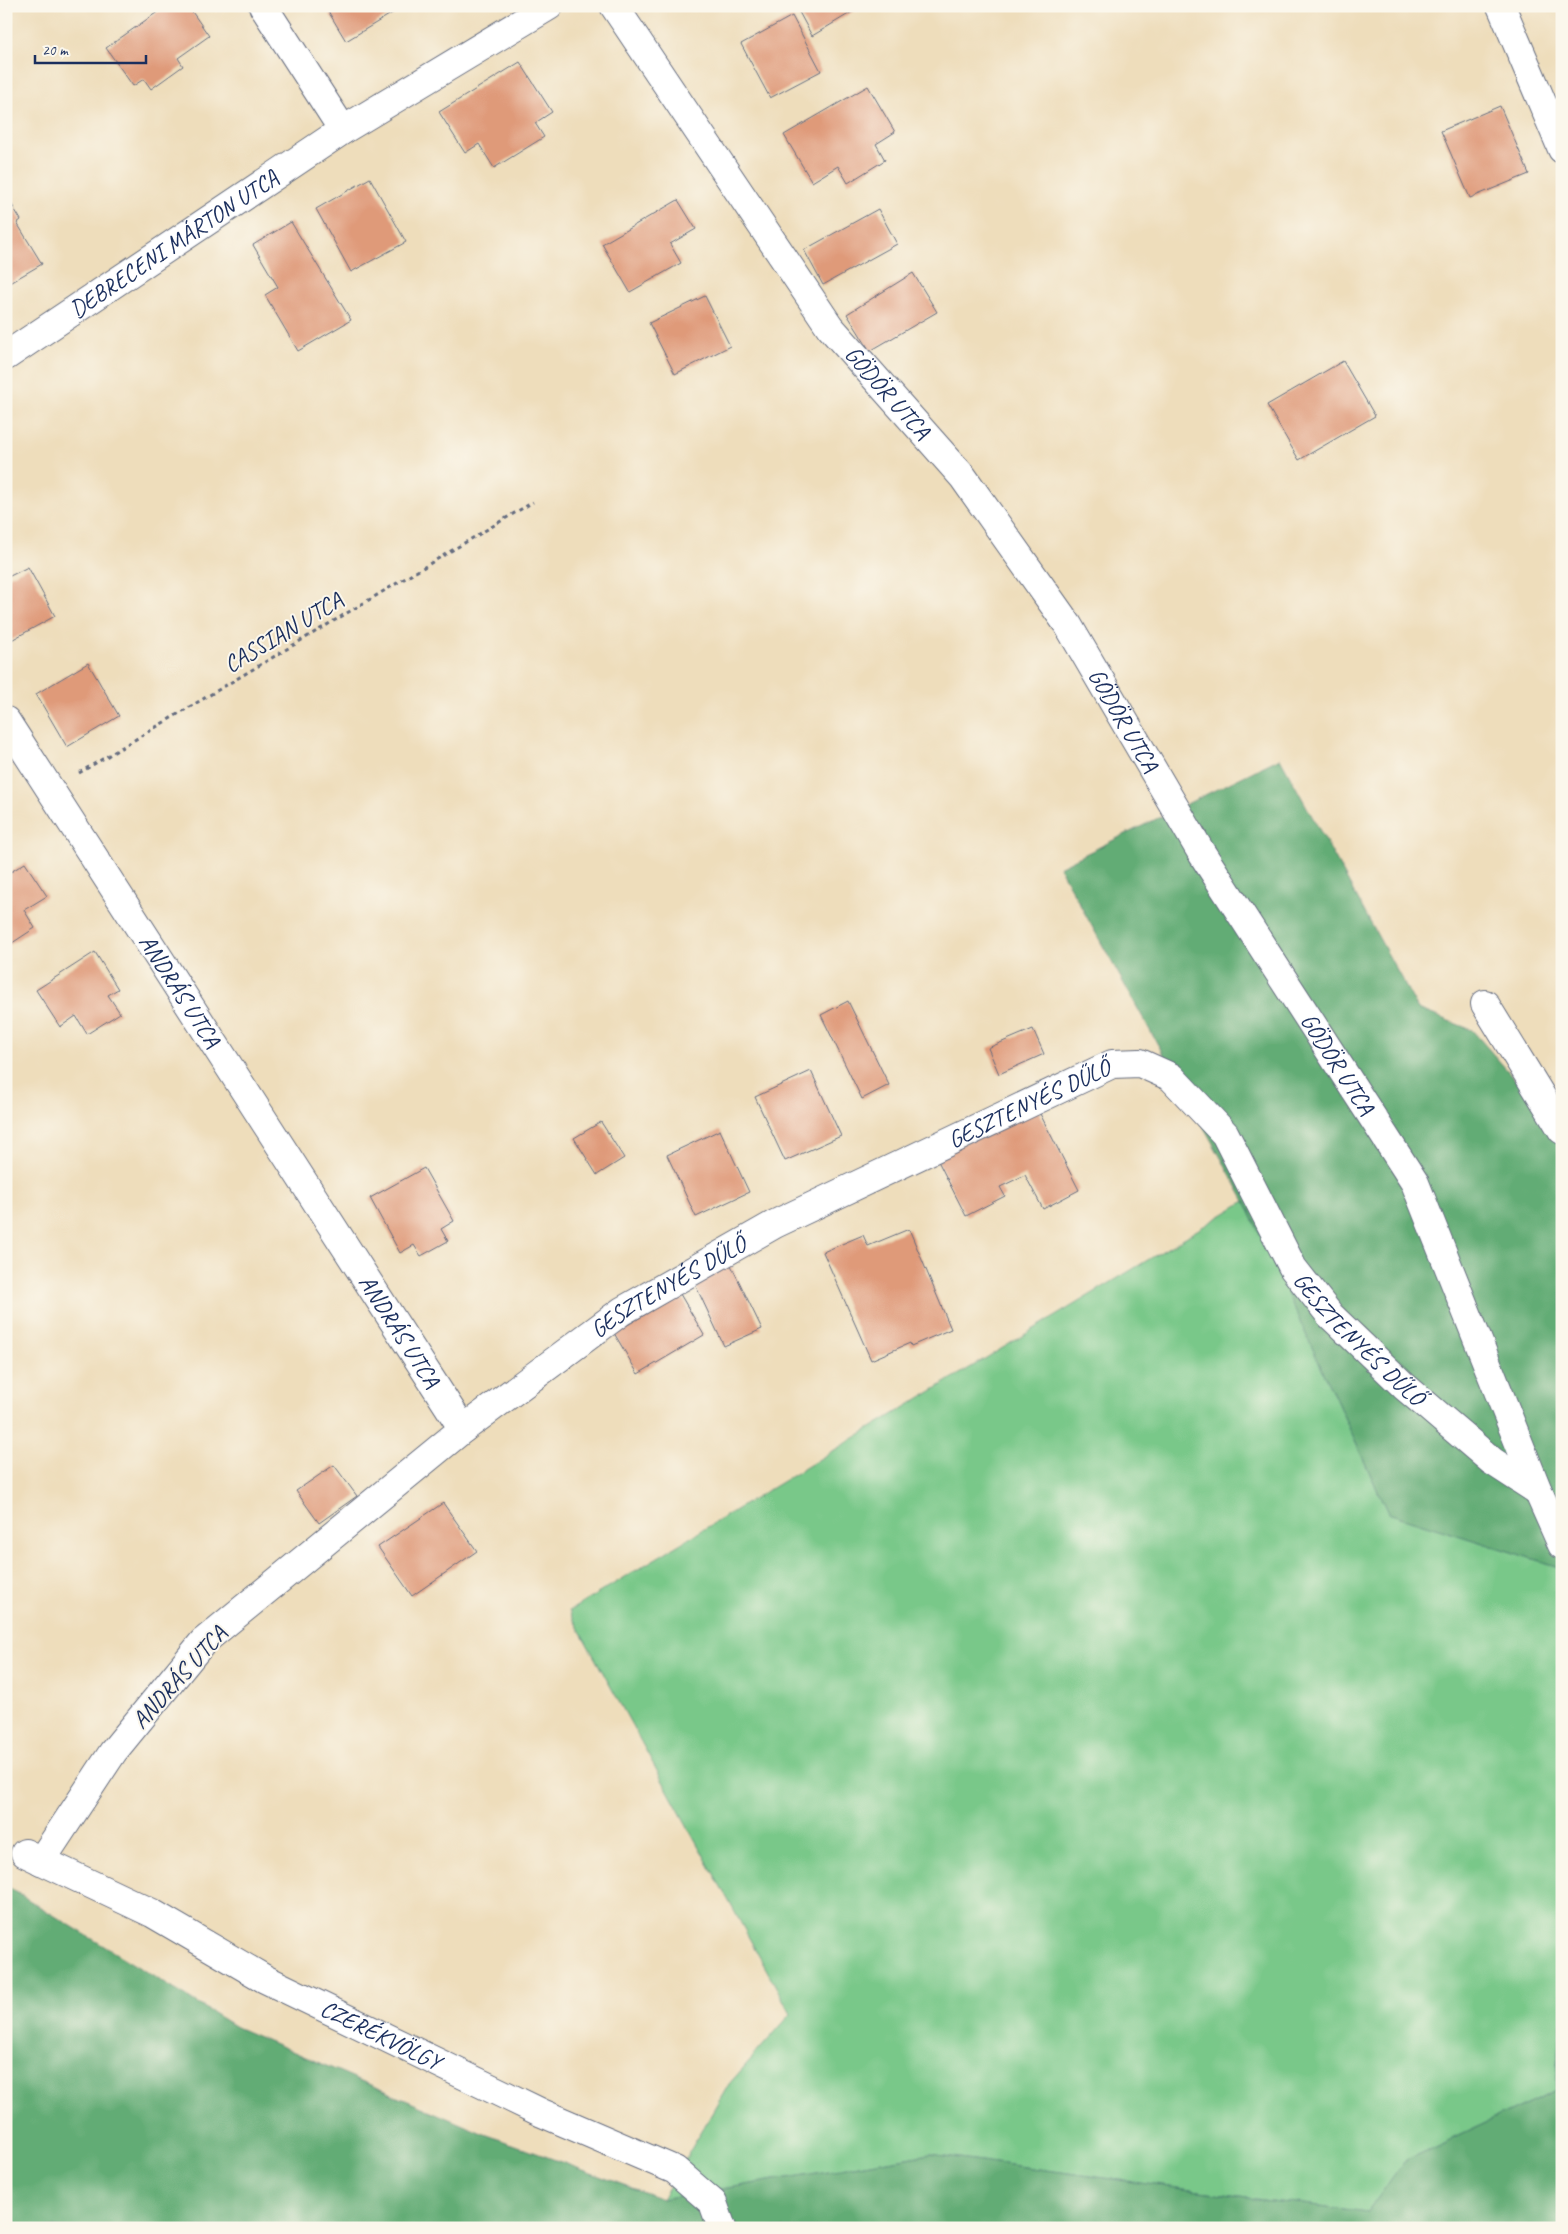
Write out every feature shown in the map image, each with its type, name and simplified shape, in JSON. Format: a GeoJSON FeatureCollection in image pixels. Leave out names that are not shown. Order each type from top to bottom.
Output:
{"type":"FeatureCollection","features":[{"type":"Feature","properties":{"kind":"street"},"geometry":{"type":"LineString","coordinates":[[262,6],[343,130]]}},
{"type":"Feature","properties":{"kind":"street","name":"DEBRECENI MÁRTON UTCA"},"geometry":{"type":"LineString","coordinates":[[6,356],[343,130],[549,6]]}},
{"type":"Feature","properties":{"kind":"street","name":"GÖDÖR UTCA"},"geometry":{"type":"LineString","coordinates":[[614,6],[830,326],[963,477],[1068,625],[1201,852],[1415,1183],[1538,1490]]}},
{"type":"Feature","properties":{"kind":"street"},"geometry":{"type":"LineString","coordinates":[[1501,6],[1562,149]]}},
{"type":"Feature","properties":{"kind":"street","name":"ANDRÁS UTCA"},"geometry":{"type":"LineString","coordinates":[[6,720],[463,1429],[203,1642],[113,1752],[33,1857]]}},
{"type":"Feature","properties":{"kind":"street"},"geometry":{"type":"LineString","coordinates":[[1485,1004],[1562,1130]]}},
{"type":"Feature","properties":{"kind":"street","name":"GESZTENYÉS DŰLŐ"},"geometry":{"type":"LineString","coordinates":[[463,1429],[622,1311],[775,1224],[1112,1064],[1140,1063],[1171,1077],[1225,1134],[1293,1268],[1330,1315],[1404,1386],[1492,1461],[1538,1490]]}},
{"type":"Feature","properties":{"kind":"street"},"geometry":{"type":"LineString","coordinates":[[1538,1490],[1562,1545]]}},
{"type":"Feature","properties":{"kind":"street","name":"CZERÉKVÖLGY"},"geometry":{"type":"LineString","coordinates":[[33,1857],[152,1913],[274,1983],[542,2113],[675,2170],[713,2202],[722,2228]]}},
{"type":"Feature","properties":{"kind":"path","name":"CASSIAN UTCA"},"geometry":{"type":"LineString","coordinates":[[50,790],[533,502]]}},
{"type":"Feature","properties":{"kind":"green space"},"geometry":{"type":"Polygon","coordinates":[[[1280,758],[1418,1009],[1472,1030],[1562,1133],[1562,1568],[1388,1513],[1245,1201],[1059,867],[1280,758]]]}},
{"type":"Feature","properties":{"kind":"green space"},"geometry":{"type":"Polygon","coordinates":[[[1245,1201],[1388,1513],[1562,1568],[1562,2015],[1556,2090],[1405,2161],[1368,2212],[930,2154],[662,2199],[729,2084],[791,2014],[569,1611],[1245,1201]]]}},
{"type":"Feature","properties":{"kind":"green space"},"geometry":{"type":"Polygon","coordinates":[[[6,1886],[236,2027],[482,2133],[662,2199],[930,2154],[1368,2212],[1405,2161],[1556,2090],[1562,2015],[1562,2228],[6,2228],[6,1886]]]}},
{"type":"Feature","properties":{"kind":"building"},"geometry":{"type":"Polygon","coordinates":[[[166,6],[188,6],[209,36],[178,58],[183,66],[151,89],[144,79],[133,86],[106,48],[166,6]]]}},
{"type":"Feature","properties":{"kind":"building"},"geometry":{"type":"Polygon","coordinates":[[[325,6],[404,6],[346,41],[325,6]]]}},
{"type":"Feature","properties":{"kind":"building"},"geometry":{"type":"Polygon","coordinates":[[[809,6],[862,6],[812,36],[799,12],[809,6]]]}},
{"type":"Feature","properties":{"kind":"building"},"geometry":{"type":"Polygon","coordinates":[[[792,16],[821,71],[770,98],[741,44],[792,16]]]}},
{"type":"Feature","properties":{"kind":"building"},"geometry":{"type":"Polygon","coordinates":[[[520,62],[552,112],[535,123],[544,137],[494,168],[479,144],[465,153],[439,112],[520,62]]]}},
{"type":"Feature","properties":{"kind":"building"},"geometry":{"type":"Polygon","coordinates":[[[868,86],[895,132],[876,144],[885,160],[848,183],[838,166],[812,182],[784,135],[868,86]]]}},
{"type":"Feature","properties":{"kind":"building"},"geometry":{"type":"Polygon","coordinates":[[[1500,106],[1529,174],[1470,198],[1441,131],[1500,106]]]}},
{"type":"Feature","properties":{"kind":"building"},"geometry":{"type":"Polygon","coordinates":[[[370,178],[406,242],[351,272],[316,209],[370,178]]]}},
{"type":"Feature","properties":{"kind":"building"},"geometry":{"type":"Polygon","coordinates":[[[9,200],[21,220],[17,223],[42,264],[6,285],[6,201],[9,200]]]}},
{"type":"Feature","properties":{"kind":"building"},"geometry":{"type":"Polygon","coordinates":[[[678,200],[696,229],[670,244],[681,263],[630,292],[602,244],[678,200]]]}},
{"type":"Feature","properties":{"kind":"building"},"geometry":{"type":"Polygon","coordinates":[[[878,209],[897,244],[823,285],[804,250],[878,209]]]}},
{"type":"Feature","properties":{"kind":"building"},"geometry":{"type":"Polygon","coordinates":[[[291,222],[351,320],[298,351],[265,295],[278,287],[253,245],[291,222]]]}},
{"type":"Feature","properties":{"kind":"building"},"geometry":{"type":"Polygon","coordinates":[[[913,273],[937,312],[870,351],[847,314],[913,273]]]}},
{"type":"Feature","properties":{"kind":"building"},"geometry":{"type":"Polygon","coordinates":[[[705,296],[730,346],[675,374],[649,323],[705,296]]]}},
{"type":"Feature","properties":{"kind":"building"},"geometry":{"type":"Polygon","coordinates":[[[1343,361],[1375,416],[1299,460],[1267,405],[1343,361]]]}},
{"type":"Feature","properties":{"kind":"building"},"geometry":{"type":"Polygon","coordinates":[[[28,567],[55,616],[6,643],[6,578],[28,567]]]}},
{"type":"Feature","properties":{"kind":"building"},"geometry":{"type":"Polygon","coordinates":[[[88,663],[119,716],[67,747],[36,694],[88,663]]]}},
{"type":"Feature","properties":{"kind":"building"},"geometry":{"type":"Polygon","coordinates":[[[25,863],[47,896],[24,910],[35,928],[6,947],[6,875],[25,863]]]}},
{"type":"Feature","properties":{"kind":"building"},"geometry":{"type":"Polygon","coordinates":[[[95,952],[118,989],[108,995],[120,1013],[87,1034],[76,1016],[60,1027],[36,990],[95,952]]]}},
{"type":"Feature","properties":{"kind":"building"},"geometry":{"type":"Polygon","coordinates":[[[848,1001],[889,1085],[862,1099],[821,1015],[848,1001]]]}},
{"type":"Feature","properties":{"kind":"building"},"geometry":{"type":"Polygon","coordinates":[[[1033,1029],[1044,1054],[999,1074],[988,1048],[1033,1029]]]}},
{"type":"Feature","properties":{"kind":"building"},"geometry":{"type":"Polygon","coordinates":[[[811,1071],[841,1136],[785,1161],[755,1097],[811,1071]]]}},
{"type":"Feature","properties":{"kind":"building"},"geometry":{"type":"Polygon","coordinates":[[[1036,1106],[1079,1190],[1043,1209],[1025,1175],[1000,1187],[1005,1196],[966,1216],[936,1157],[1036,1106]]]}},
{"type":"Feature","properties":{"kind":"building"},"geometry":{"type":"Polygon","coordinates":[[[601,1122],[624,1158],[597,1175],[574,1138],[601,1122]]]}},
{"type":"Feature","properties":{"kind":"building"},"geometry":{"type":"Polygon","coordinates":[[[720,1130],[749,1192],[696,1217],[667,1155],[720,1130]]]}},
{"type":"Feature","properties":{"kind":"building"},"geometry":{"type":"Polygon","coordinates":[[[424,1168],[454,1221],[441,1229],[448,1241],[421,1256],[414,1245],[400,1253],[370,1198],[424,1168]]]}},
{"type":"Feature","properties":{"kind":"building"},"geometry":{"type":"Polygon","coordinates":[[[909,1229],[951,1329],[911,1346],[910,1343],[871,1360],[823,1252],[863,1235],[868,1246],[909,1229]]]}},
{"type":"Feature","properties":{"kind":"building"},"geometry":{"type":"Polygon","coordinates":[[[730,1263],[762,1329],[724,1346],[693,1280],[730,1263]]]}},
{"type":"Feature","properties":{"kind":"building"},"geometry":{"type":"Polygon","coordinates":[[[680,1294],[704,1335],[638,1374],[614,1333],[680,1294]]]}},
{"type":"Feature","properties":{"kind":"building"},"geometry":{"type":"Polygon","coordinates":[[[334,1465],[357,1496],[319,1523],[296,1491],[334,1465]]]}},
{"type":"Feature","properties":{"kind":"building"},"geometry":{"type":"Polygon","coordinates":[[[443,1503],[477,1551],[412,1596],[378,1547],[443,1503]]]}}]}
